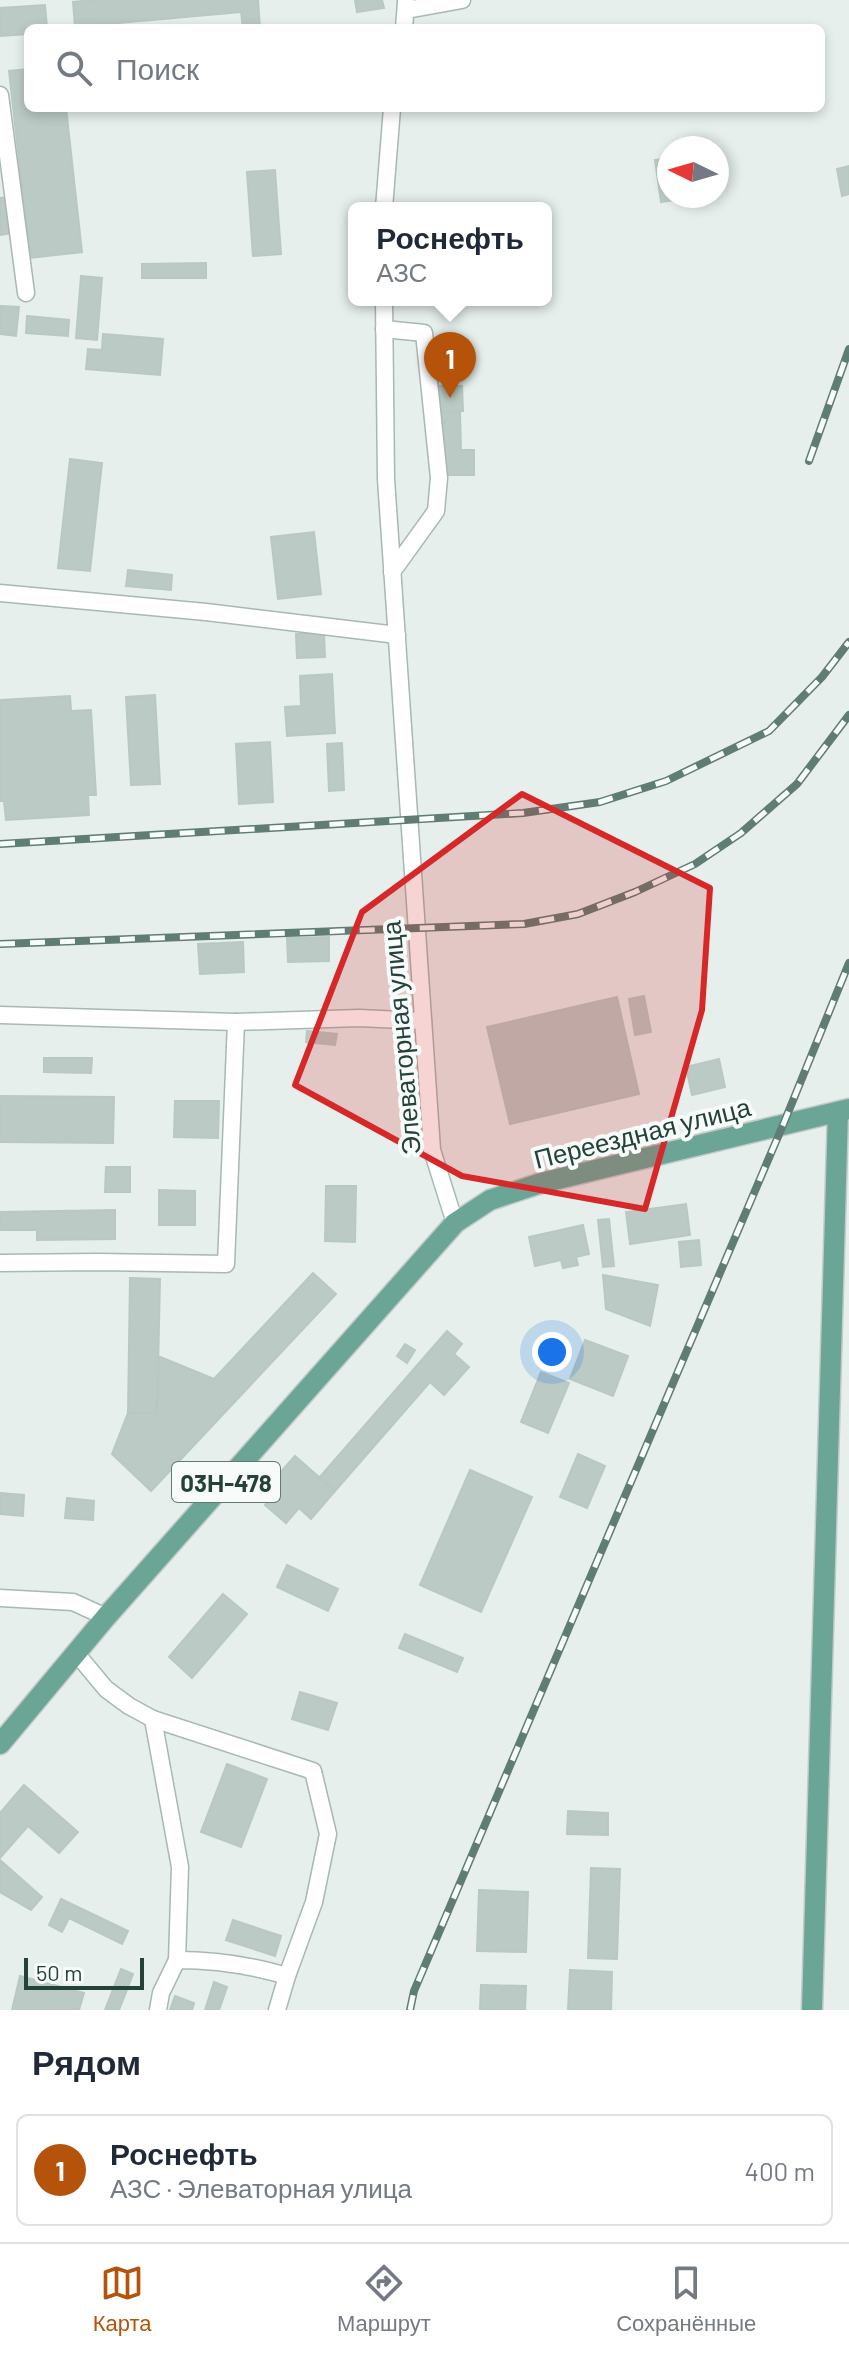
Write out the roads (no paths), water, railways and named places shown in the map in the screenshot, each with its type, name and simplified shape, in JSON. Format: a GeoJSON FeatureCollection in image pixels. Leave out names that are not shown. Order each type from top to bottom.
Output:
{"type":"FeatureCollection","features":[{"type":"Feature","properties":{"kind":"main road","name":"Переездная улица"},"geometry":{"type":"LineString","coordinates":[[455,1223],[490,1200],[541,1183],[844,1111]]}},
{"type":"Feature","properties":{"kind":"main road"},"geometry":{"type":"LineString","coordinates":[[812,2010],[844,1111]]}},
{"type":"Feature","properties":{"kind":"main road","name":"03Н-478"},"geometry":{"type":"LineString","coordinates":[[0,1744],[106,1617],[455,1223]]}},
{"type":"Feature","properties":{"kind":"street"},"geometry":{"type":"LineString","coordinates":[[406,5],[462,0]]}},
{"type":"Feature","properties":{"kind":"street"},"geometry":{"type":"LineString","coordinates":[[0,95],[26,293]]}},
{"type":"Feature","properties":{"kind":"street"},"geometry":{"type":"LineString","coordinates":[[384,202],[392,112]]}},
{"type":"Feature","properties":{"kind":"street","name":"Элеваторная улица"},"geometry":{"type":"LineString","coordinates":[[384,306],[386,479],[432,1150],[455,1223]]}},
{"type":"Feature","properties":{"kind":"street"},"geometry":{"type":"LineString","coordinates":[[384,329],[424,333],[439,478],[436,511],[392,572]]}},
{"type":"Feature","properties":{"kind":"street"},"geometry":{"type":"LineString","coordinates":[[0,593],[206,612],[397,635]]}},
{"type":"Feature","properties":{"kind":"street"},"geometry":{"type":"LineString","coordinates":[[0,1015],[236,1022],[359,1018],[423,1021]]}},
{"type":"Feature","properties":{"kind":"street"},"geometry":{"type":"LineString","coordinates":[[0,1263],[226,1264],[236,1022]]}},
{"type":"Feature","properties":{"kind":"street"},"geometry":{"type":"LineString","coordinates":[[0,1598],[73,1602],[106,1617]]}},
{"type":"Feature","properties":{"kind":"street"},"geometry":{"type":"LineString","coordinates":[[76,1653],[106,1689],[153,1719],[313,1771],[328,1834],[314,1902],[277,2010]]}},
{"type":"Feature","properties":{"kind":"street"},"geometry":{"type":"LineString","coordinates":[[153,1719],[180,1867],[177,1960],[161,1993],[158,2010]]}},
{"type":"Feature","properties":{"kind":"street"},"geometry":{"type":"LineString","coordinates":[[177,1960],[253,1966],[287,1976]]}},
{"type":"Feature","properties":{"kind":"railway"},"geometry":{"type":"LineString","coordinates":[[809,461],[849,349]]}},
{"type":"Feature","properties":{"kind":"railway"},"geometry":{"type":"LineString","coordinates":[[0,844],[523,813],[600,802],[666,781],[769,731],[822,677],[849,642]]}},
{"type":"Feature","properties":{"kind":"railway"},"geometry":{"type":"LineString","coordinates":[[0,944],[524,924],[578,914],[695,864],[741,833],[797,784],[849,715]]}},
{"type":"Feature","properties":{"kind":"railway"},"geometry":{"type":"LineString","coordinates":[[410,2010],[414,1991],[849,963]]}},
{"type":"Feature","properties":{"kind":"place","name":"Роснефть"},"geometry":{"type":"Point","coordinates":[450,398]}}]}
